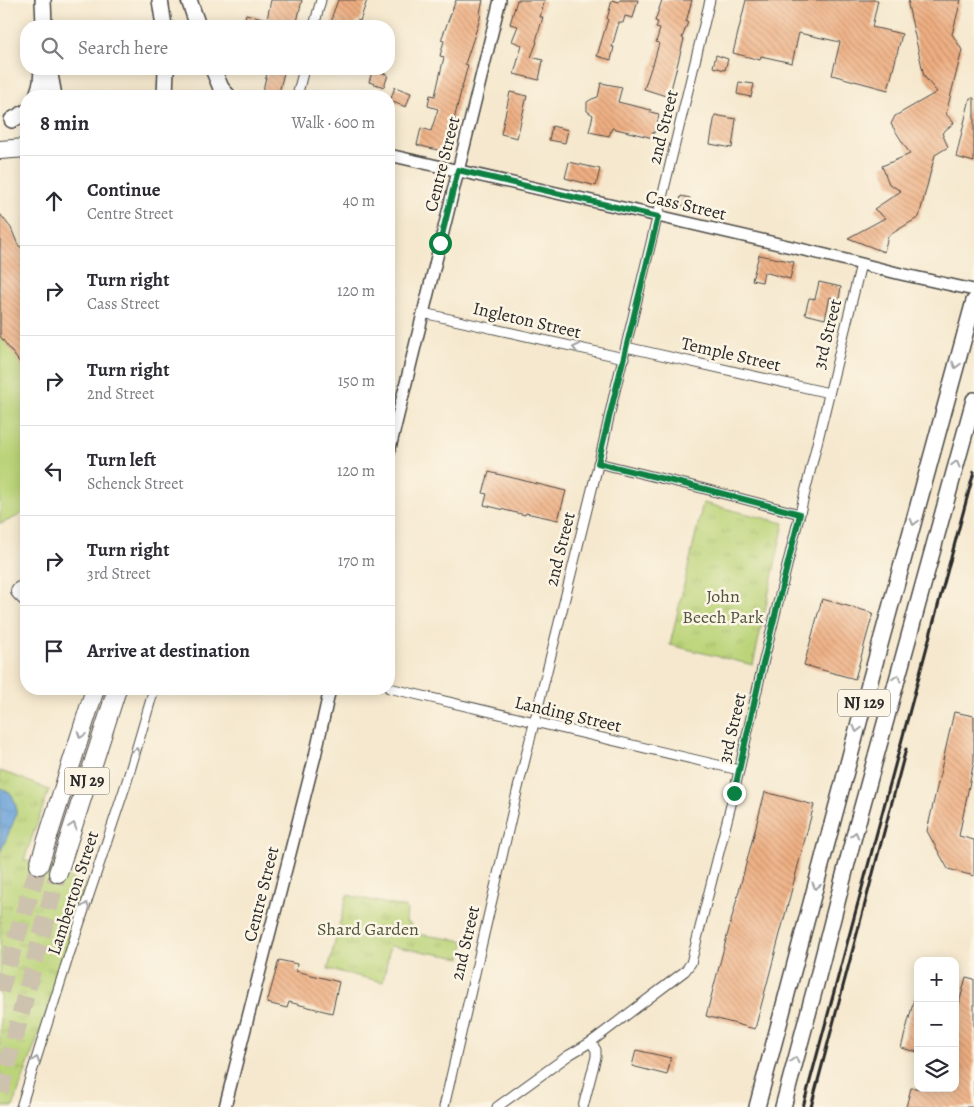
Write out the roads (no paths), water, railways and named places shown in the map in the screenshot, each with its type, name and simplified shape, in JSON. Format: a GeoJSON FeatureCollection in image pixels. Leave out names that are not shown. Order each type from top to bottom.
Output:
{"type":"FeatureCollection","features":[{"type":"Feature","properties":{"kind":"highway"},"geometry":{"type":"LineString","coordinates":[[43,0],[44,20]]}},
{"type":"Feature","properties":{"kind":"highway"},"geometry":{"type":"LineString","coordinates":[[160,0],[163,20]]}},
{"type":"Feature","properties":{"kind":"highway"},"geometry":{"type":"LineString","coordinates":[[189,0],[196,20]]}},
{"type":"Feature","properties":{"kind":"highway"},"geometry":{"type":"LineString","coordinates":[[196,0],[198,20]]}},
{"type":"Feature","properties":{"kind":"highway"},"geometry":{"type":"LineString","coordinates":[[39,90],[42,75]]}},
{"type":"Feature","properties":{"kind":"highway"},"geometry":{"type":"LineString","coordinates":[[50,75],[53,90]]}},
{"type":"Feature","properties":{"kind":"highway"},"geometry":{"type":"LineString","coordinates":[[165,90],[166,75]]}},
{"type":"Feature","properties":{"kind":"highway"},"geometry":{"type":"LineString","coordinates":[[216,75],[223,90]]}},
{"type":"Feature","properties":{"kind":"highway"},"geometry":{"type":"LineString","coordinates":[[12,120],[20,115]]}},
{"type":"Feature","properties":{"kind":"highway"},"geometry":{"type":"LineString","coordinates":[[0,150],[20,148]]}},
{"type":"Feature","properties":{"kind":"highway","name":"NJ 129"},"geometry":{"type":"LineString","coordinates":[[757,1107],[867,692],[974,301]]}},
{"type":"Feature","properties":{"kind":"highway","name":"NJ 129"},"geometry":{"type":"LineString","coordinates":[[783,1107],[859,818],[974,400]]}},
{"type":"Feature","properties":{"kind":"highway","name":"NJ 29"},"geometry":{"type":"LineString","coordinates":[[40,865],[93,695]]}},
{"type":"Feature","properties":{"kind":"highway","name":"NJ 29"},"geometry":{"type":"LineString","coordinates":[[58,873],[115,695]]}},
{"type":"Feature","properties":{"kind":"street"},"geometry":{"type":"LineString","coordinates":[[316,20],[321,0]]}},
{"type":"Feature","properties":{"kind":"street","name":"Centre Street"},"geometry":{"type":"LineString","coordinates":[[395,427],[500,0]]}},
{"type":"Feature","properties":{"kind":"street","name":"2nd Street"},"geometry":{"type":"LineString","coordinates":[[444,1107],[517,792],[710,0]]}},
{"type":"Feature","properties":{"kind":"street"},"geometry":{"type":"LineString","coordinates":[[299,90],[302,75]]}},
{"type":"Feature","properties":{"kind":"street","name":"Cass Street"},"geometry":{"type":"LineString","coordinates":[[395,156],[974,290]]}},
{"type":"Feature","properties":{"kind":"street","name":"3rd Street"},"geometry":{"type":"LineString","coordinates":[[497,1107],[569,1055],[591,1042],[685,971],[693,959],[861,264]]}},
{"type":"Feature","properties":{"kind":"street","name":"Ingleton Street"},"geometry":{"type":"LineString","coordinates":[[423,313],[624,358]]}},
{"type":"Feature","properties":{"kind":"street","name":"Temple Street"},"geometry":{"type":"LineString","coordinates":[[626,347],[829,393]]}},
{"type":"Feature","properties":{"kind":"street"},"geometry":{"type":"LineString","coordinates":[[598,463],[800,514]]}},
{"type":"Feature","properties":{"kind":"street","name":"Landing Street"},"geometry":{"type":"LineString","coordinates":[[395,689],[739,770]]}},
{"type":"Feature","properties":{"kind":"street","name":"Lamberton Street"},"geometry":{"type":"LineString","coordinates":[[22,1107],[69,955],[127,780],[152,695]]}},
{"type":"Feature","properties":{"kind":"street","name":"Centre Street"},"geometry":{"type":"LineString","coordinates":[[225,1107],[315,756],[329,695]]}},
{"type":"Feature","properties":{"kind":"street"},"geometry":{"type":"LineString","coordinates":[[584,1107],[596,1057],[596,1050],[591,1042]]}},
{"type":"Feature","properties":{"kind":"water"},"geometry":{"type":"Polygon","coordinates":[[[0,787],[12,795],[16,805],[16,816],[0,853],[0,787]]]}},
{"type":"Feature","properties":{"kind":"tunnel"},"geometry":{"type":"LineString","coordinates":[[0,991],[39,865]]}},
{"type":"Feature","properties":{"kind":"tunnel"},"geometry":{"type":"LineString","coordinates":[[0,1092],[58,873]]}},
{"type":"Feature","properties":{"kind":"railway"},"geometry":{"type":"LineString","coordinates":[[803,1107],[974,472]]}},
{"type":"Feature","properties":{"kind":"railway"},"geometry":{"type":"LineString","coordinates":[[811,1107],[906,749]]}},
{"type":"Feature","properties":{"kind":"park label","name":"John Beech Park"},"geometry":{"type":"Point","coordinates":[723,606]}},
{"type":"Feature","properties":{"kind":"park label","name":"Shard Garden"},"geometry":{"type":"Point","coordinates":[368,929]}}]}
